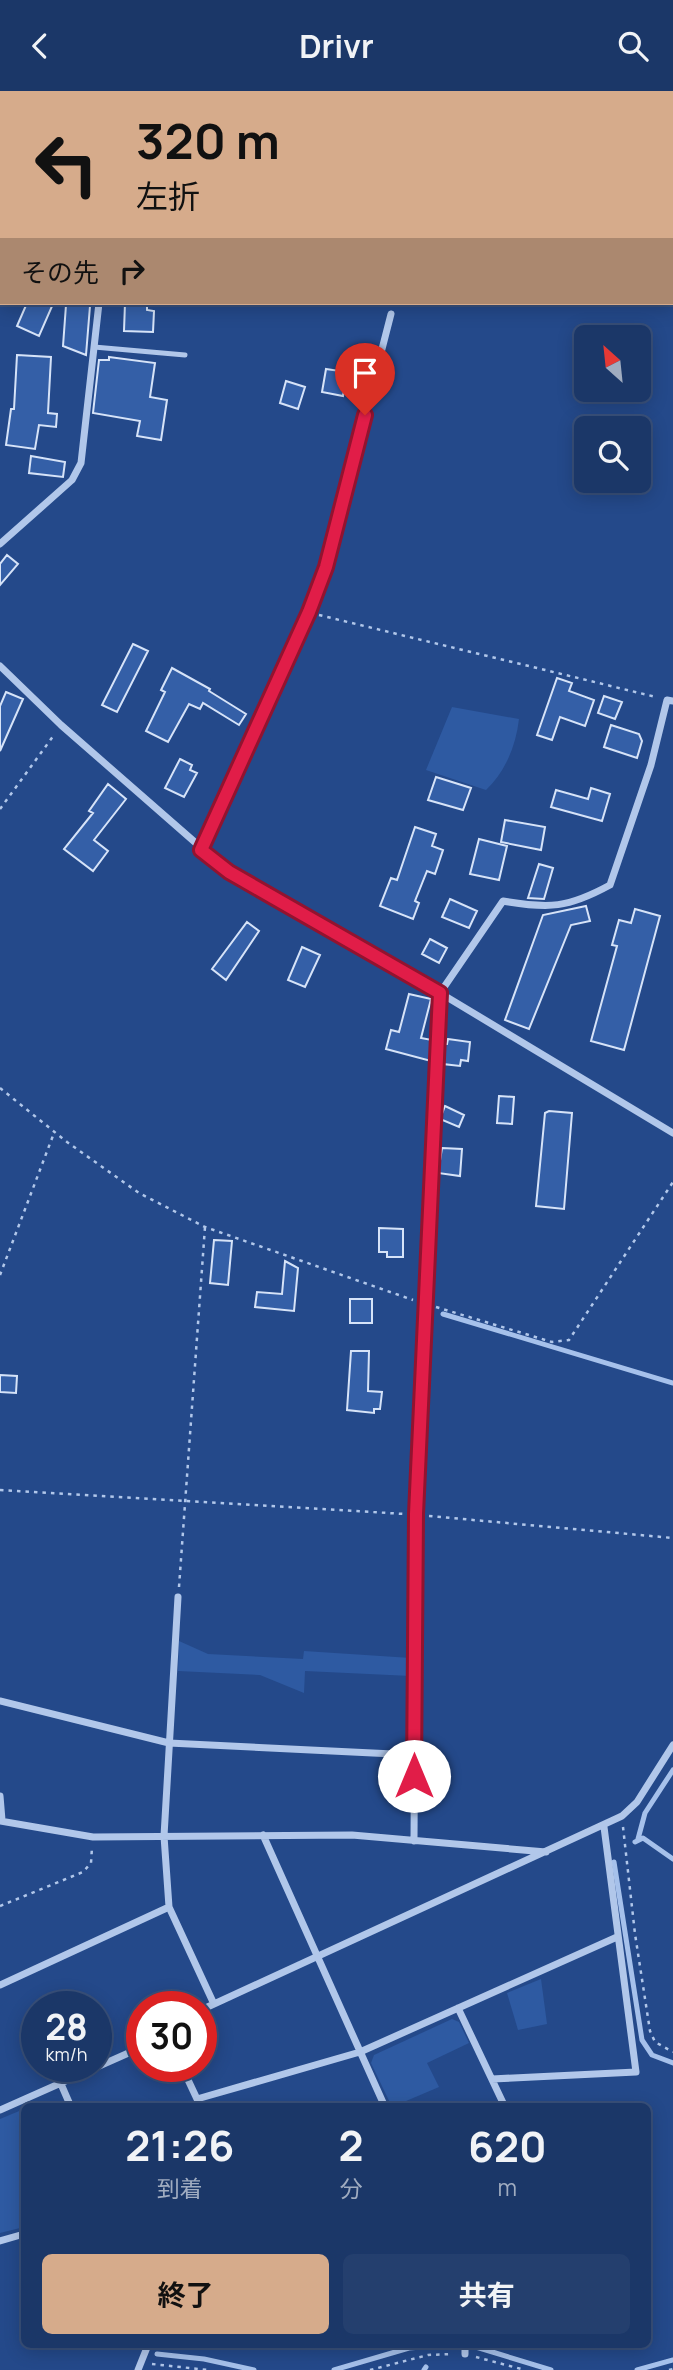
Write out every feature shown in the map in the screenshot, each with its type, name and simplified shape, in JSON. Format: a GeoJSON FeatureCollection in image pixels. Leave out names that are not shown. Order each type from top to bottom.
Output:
{"type":"FeatureCollection","features":[{"type":"Feature","properties":{"kind":"street"},"geometry":{"type":"LineString","coordinates":[[0,544],[72,480],[81,463],[99,305]]}},
{"type":"Feature","properties":{"kind":"street"},"geometry":{"type":"LineString","coordinates":[[201,850],[309,612],[326,567],[391,314]]}},
{"type":"Feature","properties":{"kind":"street"},"geometry":{"type":"LineString","coordinates":[[0,666],[61,725],[229,872],[440,993],[673,1133]]}},
{"type":"Feature","properties":{"kind":"street"},"geometry":{"type":"LineString","coordinates":[[414,1841],[416,1514],[440,993],[503,901],[545,908],[587,897],[610,885],[670,701]]}},
{"type":"Feature","properties":{"kind":"street"},"geometry":{"type":"LineString","coordinates":[[178,1597],[164,1836],[169,1907],[208,1991]]}},
{"type":"Feature","properties":{"kind":"street"},"geometry":{"type":"LineString","coordinates":[[0,1701],[169,1743],[414,1755]]}},
{"type":"Feature","properties":{"kind":"street"},"geometry":{"type":"LineString","coordinates":[[217,2000],[622,1816],[637,1802],[673,1745]]}},
{"type":"Feature","properties":{"kind":"street"},"geometry":{"type":"LineString","coordinates":[[0,1796],[1,1820],[93,1837],[352,1835],[547,1852]]}},
{"type":"Feature","properties":{"kind":"street"},"geometry":{"type":"LineString","coordinates":[[492,2079],[636,2072],[604,1826]]}},
{"type":"Feature","properties":{"kind":"street"},"geometry":{"type":"LineString","coordinates":[[263,1835],[383,2103]]}},
{"type":"Feature","properties":{"kind":"street"},"geometry":{"type":"LineString","coordinates":[[0,1985],[169,1907]]}},
{"type":"Feature","properties":{"kind":"street"},"geometry":{"type":"LineString","coordinates":[[190,2082],[197,2099],[360,2052],[617,1937]]}},
{"type":"Feature","properties":{"kind":"street"},"geometry":{"type":"LineString","coordinates":[[458,2008],[503,2103]]}},
{"type":"Feature","properties":{"kind":"street"},"geometry":{"type":"LineString","coordinates":[[0,2110],[126,2054]]}},
{"type":"Feature","properties":{"kind":"street"},"geometry":{"type":"LineString","coordinates":[[61,2084],[69,2103]]}},
{"type":"Feature","properties":{"kind":"street"},"geometry":{"type":"LineString","coordinates":[[0,2241],[21,2235]]}},
{"type":"Feature","properties":{"kind":"street"},"geometry":{"type":"LineString","coordinates":[[140,2366],[147,2348]]}},
{"type":"Feature","properties":{"kind":"street"},"geometry":{"type":"LineString","coordinates":[[465,2348],[465,2354]]}},
{"type":"Feature","properties":{"kind":"lane"},"geometry":{"type":"LineString","coordinates":[[94,347],[185,355]]}},
{"type":"Feature","properties":{"kind":"path"},"geometry":{"type":"LineString","coordinates":[[309,612],[670,701]]}},
{"type":"Feature","properties":{"kind":"path"},"geometry":{"type":"LineString","coordinates":[[0,809],[61,725]]}},
{"type":"Feature","properties":{"kind":"path"},"geometry":{"type":"LineString","coordinates":[[0,1087],[54,1133],[139,1193],[205,1227],[426,1305],[552,1342],[569,1340],[673,1182]]}},
{"type":"Feature","properties":{"kind":"path"},"geometry":{"type":"LineString","coordinates":[[0,1275],[54,1133]]}},
{"type":"Feature","properties":{"kind":"path"},"geometry":{"type":"LineString","coordinates":[[178,1597],[205,1227]]}},
{"type":"Feature","properties":{"kind":"path"},"geometry":{"type":"LineString","coordinates":[[0,1490],[416,1514],[673,1538]]}},
{"type":"Feature","properties":{"kind":"path"},"geometry":{"type":"LineString","coordinates":[[622,1816],[635,1934],[650,2031],[656,2042],[673,2052]]}},
{"type":"Feature","properties":{"kind":"path"},"geometry":{"type":"LineString","coordinates":[[0,1906],[88,1869],[93,1837]]}},
{"type":"Feature","properties":{"kind":"path"},"geometry":{"type":"LineString","coordinates":[[370,2370],[428,2355],[465,2354],[525,2370]]}},
{"type":"Feature","properties":{"kind":"path"},"geometry":{"type":"LineString","coordinates":[[140,2366],[208,2370]]}},
{"type":"Feature","properties":{"kind":"shaded area"},"geometry":{"type":"Polygon","coordinates":[[[452,707],[519,719],[508,758],[499,775],[486,790],[426,770],[452,707]]]}},
{"type":"Feature","properties":{"kind":"shaded area"},"geometry":{"type":"Polygon","coordinates":[[[179,1641],[208,1654],[303,1659],[304,1651],[411,1658],[411,1676],[305,1671],[304,1693],[260,1675],[178,1671],[179,1641]]]}},
{"type":"Feature","properties":{"kind":"shaded area"},"geometry":{"type":"Polygon","coordinates":[[[541,1979],[547,2024],[518,2030],[507,1993],[541,1979]]]}},
{"type":"Feature","properties":{"kind":"shaded area"},"geometry":{"type":"Polygon","coordinates":[[[452,2019],[459,2022],[469,2043],[427,2063],[439,2087],[401,2103],[390,2103],[371,2063],[374,2055],[452,2019]]]}},
{"type":"Feature","properties":{"kind":"shaded area"},"geometry":{"type":"Polygon","coordinates":[[[21,2110],[21,2228],[0,2233],[0,2119],[21,2110]]]}},
{"type":"Feature","properties":{"kind":"building"},"geometry":{"type":"Polygon","coordinates":[[[26,305],[53,305],[39,336],[17,326],[26,305]]]}},
{"type":"Feature","properties":{"kind":"building"},"geometry":{"type":"Polygon","coordinates":[[[66,305],[90,306],[86,355],[63,346],[66,305]]]}},
{"type":"Feature","properties":{"kind":"building"},"geometry":{"type":"Polygon","coordinates":[[[125,305],[147,305],[147,310],[154,311],[153,332],[124,331],[125,305]]]}},
{"type":"Feature","properties":{"kind":"building"},"geometry":{"type":"Polygon","coordinates":[[[17,355],[51,357],[48,413],[57,414],[56,427],[39,425],[35,449],[6,445],[11,409],[14,409],[17,355]]]}},
{"type":"Feature","properties":{"kind":"building"},"geometry":{"type":"Polygon","coordinates":[[[109,357],[155,363],[150,397],[167,400],[161,440],[137,436],[140,421],[93,413],[99,360],[109,360],[109,357]]]}},
{"type":"Feature","properties":{"kind":"building"},"geometry":{"type":"Polygon","coordinates":[[[326,369],[347,372],[343,396],[322,392],[326,369]]]}},
{"type":"Feature","properties":{"kind":"building"},"geometry":{"type":"Polygon","coordinates":[[[286,381],[305,387],[298,409],[280,403],[286,381]]]}},
{"type":"Feature","properties":{"kind":"building"},"geometry":{"type":"Polygon","coordinates":[[[31,456],[65,462],[63,477],[29,473],[31,456]]]}},
{"type":"Feature","properties":{"kind":"building"},"geometry":{"type":"Polygon","coordinates":[[[7,555],[18,564],[0,585],[0,564],[7,555]]]}},
{"type":"Feature","properties":{"kind":"building"},"geometry":{"type":"Polygon","coordinates":[[[133,644],[148,651],[117,712],[102,705],[133,644]]]}},
{"type":"Feature","properties":{"kind":"building"},"geometry":{"type":"Polygon","coordinates":[[[172,668],[210,689],[209,691],[246,714],[239,725],[203,703],[200,709],[189,704],[168,742],[146,731],[165,692],[161,690],[172,668]]]}},
{"type":"Feature","properties":{"kind":"building"},"geometry":{"type":"Polygon","coordinates":[[[557,678],[572,683],[569,691],[594,700],[585,726],[560,717],[552,740],[537,735],[557,678]]]}},
{"type":"Feature","properties":{"kind":"building"},"geometry":{"type":"Polygon","coordinates":[[[6,692],[23,699],[0,751],[0,706],[6,692]]]}},
{"type":"Feature","properties":{"kind":"building"},"geometry":{"type":"Polygon","coordinates":[[[604,696],[622,702],[615,719],[598,713],[604,696]]]}},
{"type":"Feature","properties":{"kind":"building"},"geometry":{"type":"Polygon","coordinates":[[[611,725],[639,734],[642,741],[637,758],[604,747],[611,725]]]}},
{"type":"Feature","properties":{"kind":"building"},"geometry":{"type":"Polygon","coordinates":[[[180,759],[192,765],[190,770],[197,773],[184,797],[165,788],[180,759]]]}},
{"type":"Feature","properties":{"kind":"building"},"geometry":{"type":"Polygon","coordinates":[[[436,777],[471,788],[463,810],[428,800],[436,777]]]}},
{"type":"Feature","properties":{"kind":"building"},"geometry":{"type":"Polygon","coordinates":[[[108,784],[126,799],[94,840],[108,851],[93,871],[64,849],[93,813],[89,811],[108,784]]]}},
{"type":"Feature","properties":{"kind":"building"},"geometry":{"type":"Polygon","coordinates":[[[591,788],[610,794],[602,821],[551,807],[556,790],[588,799],[591,788]]]}},
{"type":"Feature","properties":{"kind":"building"},"geometry":{"type":"Polygon","coordinates":[[[505,820],[545,827],[541,850],[501,842],[505,820]]]}},
{"type":"Feature","properties":{"kind":"building"},"geometry":{"type":"Polygon","coordinates":[[[415,827],[436,834],[432,846],[443,850],[435,874],[427,871],[415,901],[419,903],[413,919],[380,906],[391,878],[397,880],[415,827]]]}},
{"type":"Feature","properties":{"kind":"building"},"geometry":{"type":"Polygon","coordinates":[[[479,839],[507,846],[499,880],[470,874],[479,839]]]}},
{"type":"Feature","properties":{"kind":"building"},"geometry":{"type":"Polygon","coordinates":[[[539,864],[553,868],[544,899],[528,898],[539,864]]]}},
{"type":"Feature","properties":{"kind":"building"},"geometry":{"type":"Polygon","coordinates":[[[450,899],[477,911],[469,928],[442,917],[450,899]]]}},
{"type":"Feature","properties":{"kind":"building"},"geometry":{"type":"Polygon","coordinates":[[[586,906],[590,921],[571,925],[529,1029],[505,1020],[543,915],[586,906]]]}},
{"type":"Feature","properties":{"kind":"building"},"geometry":{"type":"Polygon","coordinates":[[[635,909],[660,916],[624,1050],[591,1041],[617,946],[612,945],[619,920],[631,923],[635,909]]]}},
{"type":"Feature","properties":{"kind":"building"},"geometry":{"type":"Polygon","coordinates":[[[247,922],[259,931],[226,980],[212,969],[247,922]]]}},
{"type":"Feature","properties":{"kind":"building"},"geometry":{"type":"Polygon","coordinates":[[[430,939],[447,948],[439,963],[422,954],[430,939]]]}},
{"type":"Feature","properties":{"kind":"building"},"geometry":{"type":"Polygon","coordinates":[[[302,947],[320,955],[305,987],[288,980],[302,947]]]}},
{"type":"Feature","properties":{"kind":"building"},"geometry":{"type":"Polygon","coordinates":[[[409,994],[431,999],[421,1038],[432,1040],[431,1061],[386,1049],[391,1030],[399,1032],[409,994]]]}},
{"type":"Feature","properties":{"kind":"building"},"geometry":{"type":"Polygon","coordinates":[[[448,1039],[470,1042],[468,1061],[461,1060],[460,1066],[443,1064],[444,1044],[447,1044],[448,1039]]]}},
{"type":"Feature","properties":{"kind":"building"},"geometry":{"type":"Polygon","coordinates":[[[499,1096],[514,1097],[512,1124],[497,1123],[499,1096]]]}},
{"type":"Feature","properties":{"kind":"building"},"geometry":{"type":"Polygon","coordinates":[[[445,1106],[464,1115],[459,1127],[440,1119],[445,1106]]]}},
{"type":"Feature","properties":{"kind":"building"},"geometry":{"type":"Polygon","coordinates":[[[545,1113],[572,1113],[564,1209],[536,1206],[545,1113]]]}},
{"type":"Feature","properties":{"kind":"building"},"geometry":{"type":"Polygon","coordinates":[[[442,1148],[462,1149],[460,1176],[438,1173],[442,1148]]]}},
{"type":"Feature","properties":{"kind":"building"},"geometry":{"type":"Polygon","coordinates":[[[379,1228],[403,1229],[403,1257],[387,1257],[387,1252],[379,1252],[379,1228]]]}},
{"type":"Feature","properties":{"kind":"building"},"geometry":{"type":"Polygon","coordinates":[[[214,1240],[232,1241],[228,1285],[210,1283],[214,1240]]]}},
{"type":"Feature","properties":{"kind":"building"},"geometry":{"type":"Polygon","coordinates":[[[285,1261],[298,1268],[294,1311],[255,1307],[257,1292],[282,1294],[285,1261]]]}},
{"type":"Feature","properties":{"kind":"building"},"geometry":{"type":"Polygon","coordinates":[[[350,1299],[372,1299],[372,1323],[350,1323],[350,1299]]]}},
{"type":"Feature","properties":{"kind":"building"},"geometry":{"type":"Polygon","coordinates":[[[351,1351],[369,1351],[368,1391],[382,1392],[380,1409],[374,1409],[374,1413],[347,1410],[351,1351]]]}},
{"type":"Feature","properties":{"kind":"building"},"geometry":{"type":"Polygon","coordinates":[[[0,1375],[17,1376],[16,1393],[0,1392],[0,1375]]]}},
{"type":"Feature","properties":{"kind":"waterway"},"geometry":{"type":"LineString","coordinates":[[443,1314],[673,1383]]}},
{"type":"Feature","properties":{"kind":"waterway"},"geometry":{"type":"LineString","coordinates":[[638,1839],[645,1813],[673,1770]]}},
{"type":"Feature","properties":{"kind":"waterway"},"geometry":{"type":"LineString","coordinates":[[635,1842],[643,1838],[673,1859]]}},
{"type":"Feature","properties":{"kind":"waterway"},"geometry":{"type":"LineString","coordinates":[[614,1862],[642,2040],[652,2055],[673,2063]]}},
{"type":"Feature","properties":{"kind":"waterway"},"geometry":{"type":"LineString","coordinates":[[334,2370],[409,2348]]}},
{"type":"Feature","properties":{"kind":"waterway"},"geometry":{"type":"LineString","coordinates":[[479,2348],[551,2370]]}},
{"type":"Feature","properties":{"kind":"waterway"},"geometry":{"type":"LineString","coordinates":[[157,2354],[204,2359],[254,2370]]}},
{"type":"Feature","properties":{"kind":"waterway"},"geometry":{"type":"LineString","coordinates":[[637,2370],[673,2360]]}},
{"type":"Feature","properties":{"kind":"route"},"geometry":{"type":"LineString","coordinates":[[365,415],[326,567],[309,612],[201,850],[229,872],[440,993],[416,1514],[414,1776]]}}]}
